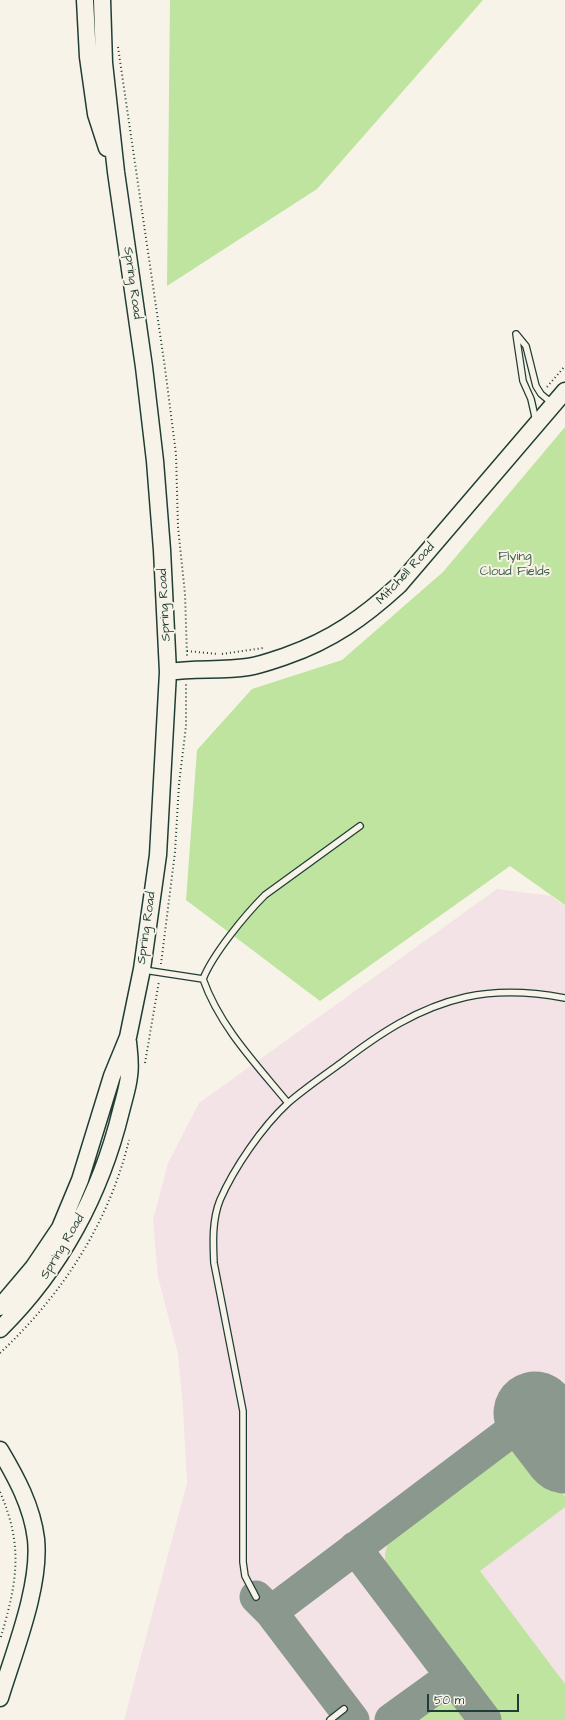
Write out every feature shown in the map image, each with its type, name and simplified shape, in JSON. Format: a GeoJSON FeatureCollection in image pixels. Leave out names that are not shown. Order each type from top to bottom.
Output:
{"type":"FeatureCollection","features":[{"type":"Feature","properties":{"kind":"main road","name":"Spring Road"},"geometry":{"type":"LineString","coordinates":[[85,0],[88,57],[96,114],[116,172]]}},
{"type":"Feature","properties":{"kind":"main road","name":"Spring Road"},"geometry":{"type":"LineString","coordinates":[[0,1307],[34,1268],[60,1228],[80,1180],[98,1128],[112,1076],[128,1037],[142,969],[158,855],[168,672],[155,460],[144,367],[116,172],[104,63],[102,0]]}},
{"type":"Feature","properties":{"kind":"main road","name":"Mitchell Road"},"geometry":{"type":"LineString","coordinates":[[168,672],[185,669],[248,667],[272,660],[320,642],[352,624],[375,607],[399,585],[537,423],[547,400],[565,391]]}},
{"type":"Feature","properties":{"kind":"main road","name":"Spring Road"},"geometry":{"type":"LineString","coordinates":[[0,1328],[46,1277],[73,1236],[96,1187],[115,1134],[130,1075],[128,1037]]}},
{"type":"Feature","properties":{"kind":"main road"},"geometry":{"type":"LineString","coordinates":[[0,1450],[16,1477],[28,1506],[36,1539],[36,1572],[30,1600],[0,1698]]}},
{"type":"Feature","properties":{"kind":"lane"},"geometry":{"type":"LineString","coordinates":[[537,423],[531,399],[523,381],[516,334],[526,346],[533,378],[547,400]]}},
{"type":"Feature","properties":{"kind":"lane"},"geometry":{"type":"LineString","coordinates":[[288,1103],[232,1036],[208,994],[203,979],[209,964],[253,906],[265,895],[360,826]]}},
{"type":"Feature","properties":{"kind":"lane"},"geometry":{"type":"LineString","coordinates":[[142,969],[203,979]]}},
{"type":"Feature","properties":{"kind":"lane"},"geometry":{"type":"LineString","coordinates":[[256,1597],[245,1576],[243,1562],[243,1411],[214,1263],[214,1229],[220,1201],[227,1187],[261,1132],[288,1103],[376,1036],[415,1014],[466,997],[494,994],[521,992],[565,998]]}},
{"type":"Feature","properties":{"kind":"lane"},"geometry":{"type":"LineString","coordinates":[[330,1720],[344,1709]]}},
{"type":"Feature","properties":{"kind":"path"},"geometry":{"type":"LineString","coordinates":[[118,46],[165,368],[176,454],[178,528],[187,651],[185,669],[186,726],[179,784],[175,852],[160,973],[144,1068]]}},
{"type":"Feature","properties":{"kind":"path"},"geometry":{"type":"LineString","coordinates":[[547,400],[565,366]]}},
{"type":"Feature","properties":{"kind":"path"},"geometry":{"type":"LineString","coordinates":[[187,651],[219,654],[267,647]]}},
{"type":"Feature","properties":{"kind":"path"},"geometry":{"type":"LineString","coordinates":[[0,1353],[24,1330],[48,1303],[82,1254],[95,1231],[118,1176],[130,1135]]}},
{"type":"Feature","properties":{"kind":"path"},"geometry":{"type":"LineString","coordinates":[[0,1492],[8,1511],[15,1539],[16,1568],[10,1606],[0,1640]]}},
{"type":"Feature","properties":{"kind":"shaded area"},"geometry":{"type":"Polygon","coordinates":[[[497,889],[551,896],[565,906],[565,1720],[124,1720],[187,1483],[183,1408],[178,1354],[158,1277],[153,1220],[168,1163],[199,1103],[497,889]]]}},
{"type":"Feature","properties":{"kind":"green space"},"geometry":{"type":"Polygon","coordinates":[[[170,0],[483,0],[317,189],[167,286],[170,0]]]}},
{"type":"Feature","properties":{"kind":"green space","name":"Flying Cloud Fields"},"geometry":{"type":"Polygon","coordinates":[[[565,427],[565,905],[510,866],[320,1001],[186,900],[197,750],[252,689],[342,660],[443,572],[565,427]]]}},
{"type":"Feature","properties":{"kind":"green space"},"geometry":{"type":"Polygon","coordinates":[[[514,1449],[527,1452],[535,1457],[565,1497],[565,1507],[480,1571],[565,1684],[565,1720],[500,1720],[387,1570],[386,1565],[385,1555],[387,1546],[395,1534],[502,1452],[514,1449]]]}},
{"type":"Feature","properties":{"kind":"green space"},"geometry":{"type":"Polygon","coordinates":[[[441,1702],[451,1703],[459,1707],[472,1720],[411,1720],[430,1706],[441,1702]]]}},
{"type":"Feature","properties":{"kind":"taxiway"},"geometry":{"type":"LineString","coordinates":[[271,1612],[535,1413]]}},
{"type":"Feature","properties":{"kind":"taxiway"},"geometry":{"type":"LineString","coordinates":[[355,1548],[485,1720]]}},
{"type":"Feature","properties":{"kind":"taxiway"},"geometry":{"type":"LineString","coordinates":[[256,1597],[271,1612],[353,1720]]}},
{"type":"Feature","properties":{"kind":"taxiway"},"geometry":{"type":"LineString","coordinates":[[391,1720],[452,1676]]}},
{"type":"Feature","properties":{"kind":"runway"},"geometry":{"type":"LineString","coordinates":[[535,1413],[565,1452]]}}]}
